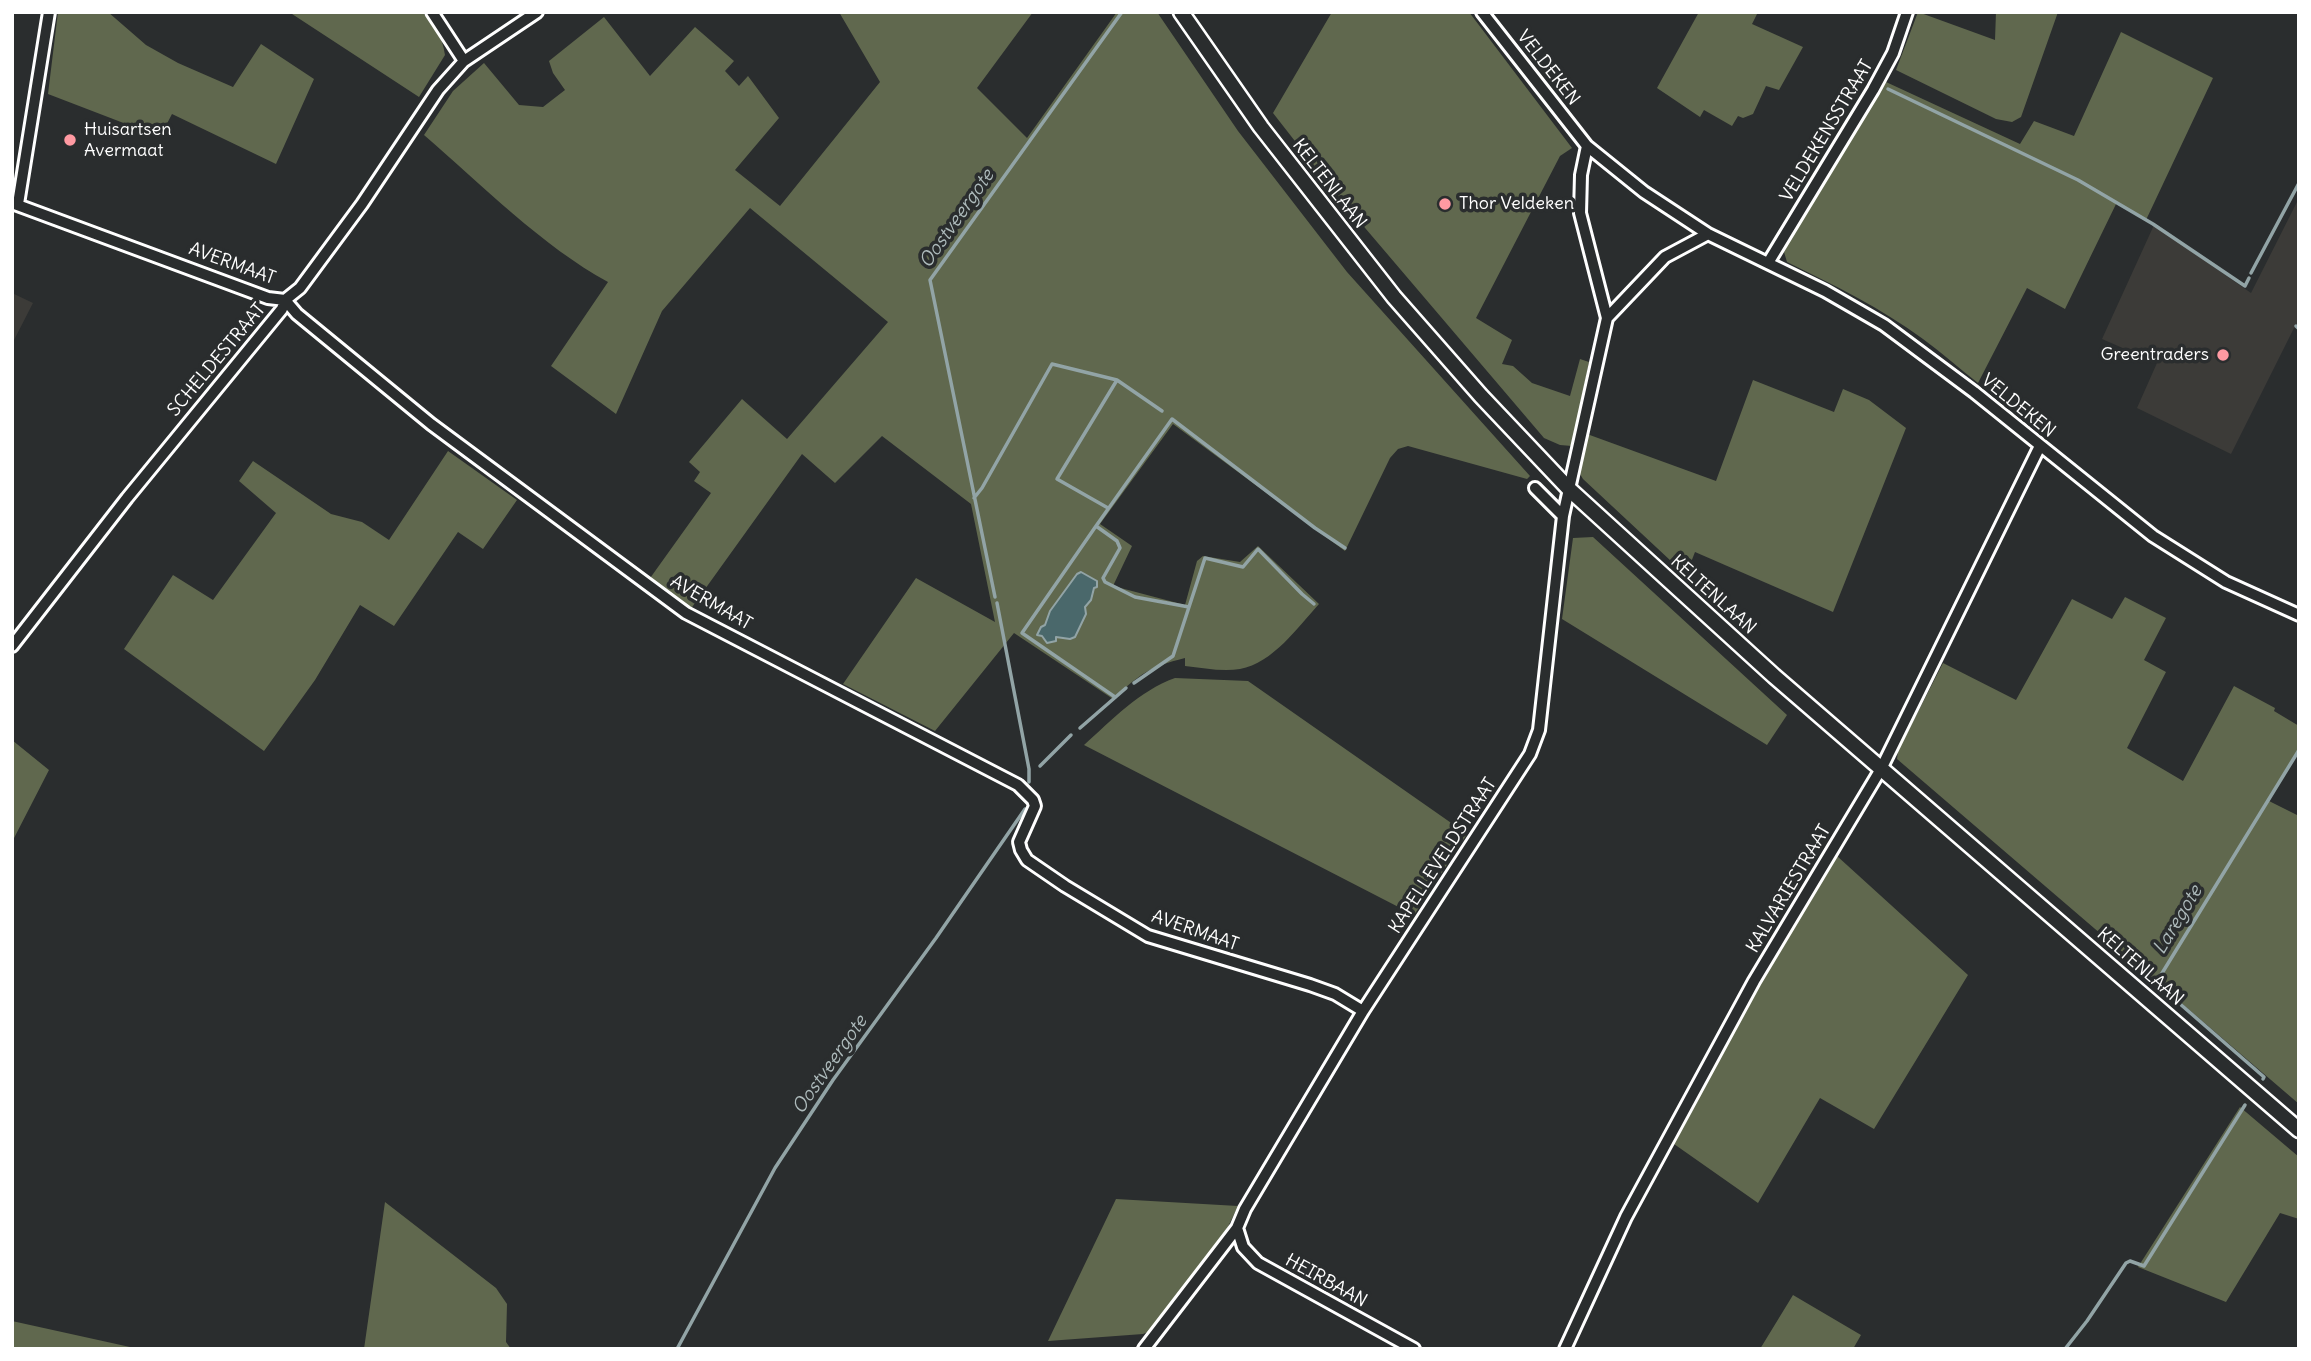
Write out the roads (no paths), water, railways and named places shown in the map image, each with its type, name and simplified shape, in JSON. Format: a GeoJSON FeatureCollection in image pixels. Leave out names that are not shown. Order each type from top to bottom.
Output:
{"type":"FeatureCollection","features":[{"type":"Feature","properties":{"kind":"main road","name":"KELTENLAAN"},"geometry":{"type":"LineString","coordinates":[[1181,12],[1266,133],[1394,297],[1570,490],[1709,619],[2299,1130]]}},
{"type":"Feature","properties":{"kind":"street"},"geometry":{"type":"LineString","coordinates":[[15,203],[49,12]]}},
{"type":"Feature","properties":{"kind":"street"},"geometry":{"type":"LineString","coordinates":[[432,12],[464,61]]}},
{"type":"Feature","properties":{"kind":"street","name":"SCHELDESTRAAT"},"geometry":{"type":"LineString","coordinates":[[12,646],[127,498],[282,309],[285,300],[300,288],[362,204],[438,90],[464,61],[537,12]]}},
{"type":"Feature","properties":{"kind":"street","name":"VELDEKEN"},"geometry":{"type":"LineString","coordinates":[[1482,12],[1587,146],[1644,192],[1708,234],[1825,291],[1884,325],[1974,393],[2152,536],[2226,582],[2299,615]]}},
{"type":"Feature","properties":{"kind":"street","name":"VELDEKENSSTRAAT"},"geometry":{"type":"LineString","coordinates":[[1768,263],[1884,71],[1894,53],[1908,12]]}},
{"type":"Feature","properties":{"kind":"street"},"geometry":{"type":"LineString","coordinates":[[1587,146],[1581,175],[1580,213],[1607,318]]}},
{"type":"Feature","properties":{"kind":"street","name":"AVERMAAT"},"geometry":{"type":"LineString","coordinates":[[15,203],[268,298],[285,300],[297,314],[431,424],[686,614],[1018,785],[1033,800],[1035,806],[1019,842],[1021,850],[1027,860],[1065,886],[1148,936],[1310,985],[1335,994],[1363,1011]]}},
{"type":"Feature","properties":{"kind":"street"},"geometry":{"type":"LineString","coordinates":[[1607,318],[1665,257],[1708,234]]}},
{"type":"Feature","properties":{"kind":"street","name":"KAPELLEVELDSTRAAT"},"geometry":{"type":"LineString","coordinates":[[1144,1349],[1237,1228],[1245,1209],[1363,1011],[1530,754],[1539,730],[1542,711],[1563,516],[1607,318]]}},
{"type":"Feature","properties":{"kind":"street","name":"KALVARIESTRAAT"},"geometry":{"type":"LineString","coordinates":[[1565,1349],[1626,1217],[1754,981],[1881,769],[2039,446]]}},
{"type":"Feature","properties":{"kind":"street"},"geometry":{"type":"LineString","coordinates":[[1535,488],[1563,516]]}},
{"type":"Feature","properties":{"kind":"street","name":"HEIRBAAN"},"geometry":{"type":"LineString","coordinates":[[1237,1228],[1243,1247],[1258,1263],[1414,1349]]}},
{"type":"Feature","properties":{"kind":"water"},"geometry":{"type":"Polygon","coordinates":[[[1081,572],[1097,581],[1097,587],[1085,607],[1086,614],[1075,637],[1056,637],[1056,641],[1047,643],[1042,636],[1037,635],[1045,625],[1050,611],[1081,572]]]}},
{"type":"Feature","properties":{"kind":"waterway","name":"Oostveergote"},"geometry":{"type":"LineString","coordinates":[[995,597],[930,280],[1122,12]]}},
{"type":"Feature","properties":{"kind":"waterway"},"geometry":{"type":"LineString","coordinates":[[1888,89],[2078,180],[2153,224],[2245,286],[2249,278]]}},
{"type":"Feature","properties":{"kind":"waterway"},"geometry":{"type":"LineString","coordinates":[[2251,273],[2299,183]]}},
{"type":"Feature","properties":{"kind":"waterway"},"geometry":{"type":"LineString","coordinates":[[2296,326],[2299,329]]}},
{"type":"Feature","properties":{"kind":"waterway"},"geometry":{"type":"LineString","coordinates":[[974,498],[1052,364],[1117,380]]}},
{"type":"Feature","properties":{"kind":"waterway"},"geometry":{"type":"LineString","coordinates":[[1108,508],[1057,479],[1117,380],[1162,411]]}},
{"type":"Feature","properties":{"kind":"waterway"},"geometry":{"type":"LineString","coordinates":[[1096,526],[1172,419],[1345,548]]}},
{"type":"Feature","properties":{"kind":"waterway"},"geometry":{"type":"LineString","coordinates":[[1115,697],[1022,633],[1096,526],[1117,541],[1120,548],[1103,578],[1105,582],[1135,597],[1189,607]]}},
{"type":"Feature","properties":{"kind":"waterway"},"geometry":{"type":"LineString","coordinates":[[1134,683],[1173,656],[1205,558],[1243,567],[1258,549],[1314,604]]}},
{"type":"Feature","properties":{"kind":"waterway","name":"Oostveergote"},"geometry":{"type":"LineString","coordinates":[[997,603],[1029,769],[1029,782]]}},
{"type":"Feature","properties":{"kind":"waterway"},"geometry":{"type":"LineString","coordinates":[[1080,728],[1126,688]]}},
{"type":"Feature","properties":{"kind":"waterway"},"geometry":{"type":"LineString","coordinates":[[1040,766],[1071,735]]}},
{"type":"Feature","properties":{"kind":"waterway","name":"Laregote"},"geometry":{"type":"LineString","coordinates":[[2263,1079],[2264,1077],[2156,983],[2299,750]]}},
{"type":"Feature","properties":{"kind":"waterway","name":"Oostveergote"},"geometry":{"type":"LineString","coordinates":[[677,1349],[775,1168],[833,1080],[1025,809]]}},
{"type":"Feature","properties":{"kind":"waterway","name":"Laregote"},"geometry":{"type":"LineString","coordinates":[[2065,1349],[2126,1263],[2130,1261],[2144,1266],[2245,1105]]}},
{"type":"Feature","properties":{"kind":"place","name":"Huisartsen Avermaat"},"geometry":{"type":"Point","coordinates":[70,140]}},
{"type":"Feature","properties":{"kind":"place","name":"Thor Veldeken"},"geometry":{"type":"Point","coordinates":[1445,204]}},
{"type":"Feature","properties":{"kind":"place","name":"Greentraders"},"geometry":{"type":"Point","coordinates":[2223,355]}}]}
